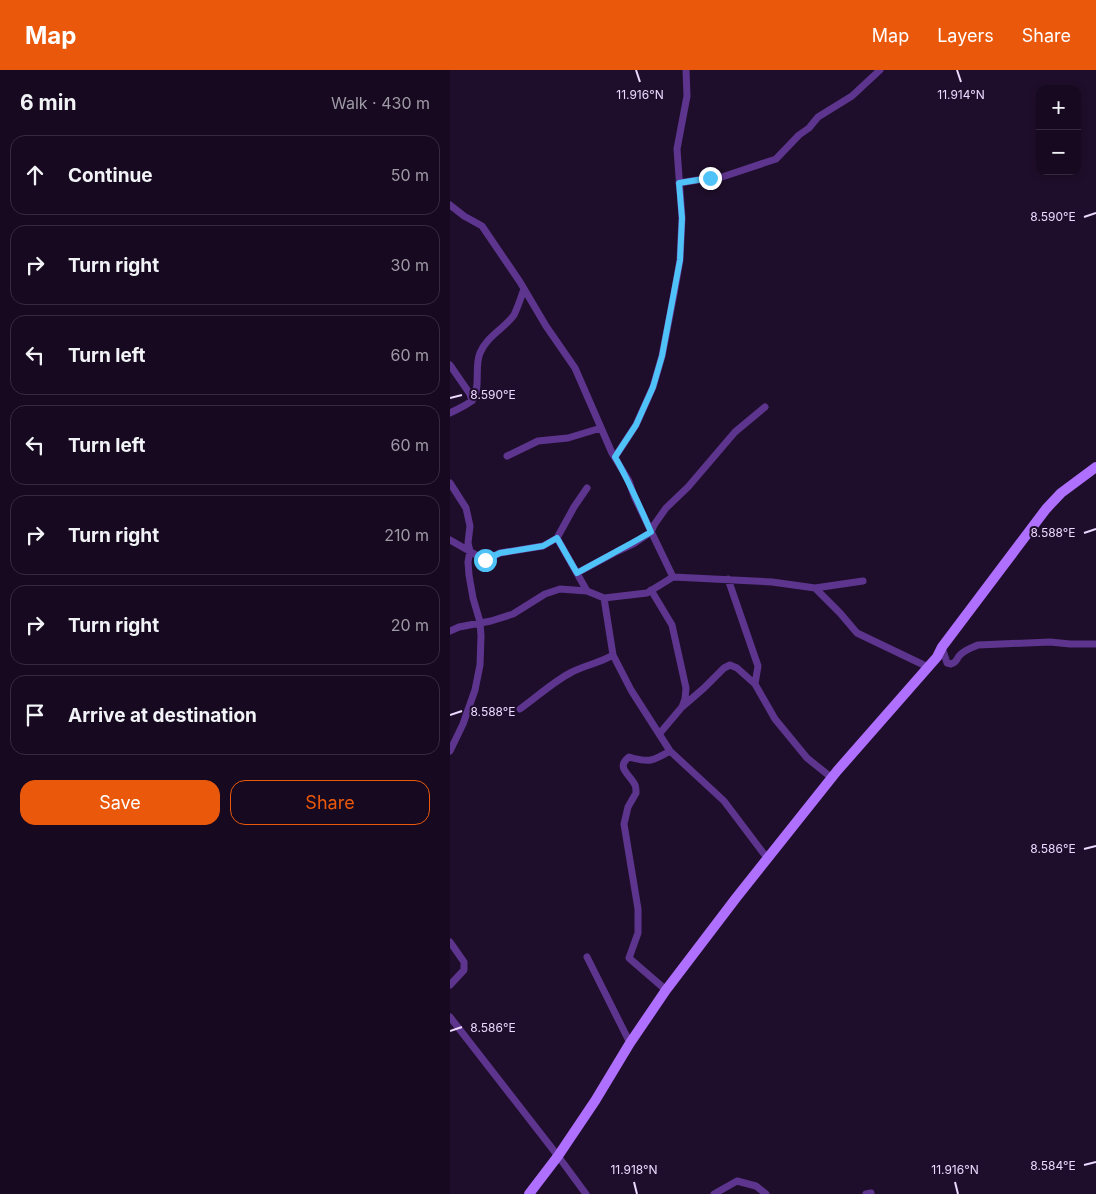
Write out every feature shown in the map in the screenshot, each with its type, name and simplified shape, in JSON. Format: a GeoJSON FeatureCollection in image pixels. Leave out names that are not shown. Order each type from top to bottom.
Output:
{"type":"FeatureCollection","features":[{"type":"Feature","properties":{"kind":"street"},"geometry":{"type":"LineString","coordinates":[[615,457],[636,425],[653,387],[662,356],[680,260],[682,218],[677,149],[686,96],[686,70]]}},
{"type":"Feature","properties":{"kind":"street"},"geometry":{"type":"LineString","coordinates":[[679,183],[704,178],[719,178],[776,159],[818,117],[852,96],[880,70]]}},
{"type":"Feature","properties":{"kind":"street"},"geometry":{"type":"LineString","coordinates":[[450,205],[464,216],[482,226],[575,368],[601,428],[629,481],[634,496],[673,577]]}},
{"type":"Feature","properties":{"kind":"street"},"geometry":{"type":"LineString","coordinates":[[450,413],[472,401],[476,392],[476,368],[480,352],[495,332],[506,324],[514,314],[524,289]]}},
{"type":"Feature","properties":{"kind":"street"},"geometry":{"type":"LineString","coordinates":[[450,365],[470,394],[472,401]]}},
{"type":"Feature","properties":{"kind":"street"},"geometry":{"type":"LineString","coordinates":[[577,573],[618,550],[633,544],[651,532],[666,508],[688,487],[735,432],[765,406]]}},
{"type":"Feature","properties":{"kind":"street"},"geometry":{"type":"LineString","coordinates":[[506,456],[538,442],[568,438],[601,428]]}},
{"type":"Feature","properties":{"kind":"street"},"geometry":{"type":"LineString","coordinates":[[529,1194],[595,1102],[630,1043],[666,990],[768,858],[832,778],[937,657],[942,647],[1046,509],[1061,493],[1096,467]]}},
{"type":"Feature","properties":{"kind":"street"},"geometry":{"type":"LineString","coordinates":[[450,482],[466,508],[470,526],[468,543],[470,551],[468,562],[469,575],[480,622],[480,665],[475,690],[463,724],[450,751]]}},
{"type":"Feature","properties":{"kind":"street"},"geometry":{"type":"LineString","coordinates":[[450,540],[485,560],[500,553],[543,546],[557,538],[587,488]]}},
{"type":"Feature","properties":{"kind":"street"},"geometry":{"type":"LineString","coordinates":[[557,538],[587,591]]}},
{"type":"Feature","properties":{"kind":"street"},"geometry":{"type":"LineString","coordinates":[[450,631],[459,627],[513,614],[545,594],[560,590],[587,591],[604,598],[648,593],[673,577],[772,582],[814,588],[863,581]]}},
{"type":"Feature","properties":{"kind":"street"},"geometry":{"type":"LineString","coordinates":[[728,579],[758,666],[755,684]]}},
{"type":"Feature","properties":{"kind":"street"},"geometry":{"type":"LineString","coordinates":[[814,588],[840,613],[857,633],[928,667]]}},
{"type":"Feature","properties":{"kind":"street"},"geometry":{"type":"LineString","coordinates":[[651,590],[672,625],[686,688],[682,707]]}},
{"type":"Feature","properties":{"kind":"street"},"geometry":{"type":"LineString","coordinates":[[604,598],[613,656],[631,690],[670,751],[724,801],[768,858]]}},
{"type":"Feature","properties":{"kind":"street"},"geometry":{"type":"LineString","coordinates":[[942,647],[947,663],[951,664],[956,662],[959,656],[967,650],[978,645],[1050,642],[1096,644]]}},
{"type":"Feature","properties":{"kind":"street"},"geometry":{"type":"LineString","coordinates":[[520,709],[571,672],[613,656]]}},
{"type":"Feature","properties":{"kind":"street"},"geometry":{"type":"LineString","coordinates":[[660,733],[682,707],[724,668],[730,666],[737,668],[755,684],[775,718],[807,758],[832,778]]}},
{"type":"Feature","properties":{"kind":"street"},"geometry":{"type":"LineString","coordinates":[[666,990],[629,958],[638,934],[638,909],[624,824],[628,807],[636,793],[635,785],[623,765],[624,761],[629,757],[647,762],[653,761],[670,751]]}},
{"type":"Feature","properties":{"kind":"street"},"geometry":{"type":"LineString","coordinates":[[450,942],[464,962],[464,970],[450,985]]}},
{"type":"Feature","properties":{"kind":"street"},"geometry":{"type":"LineString","coordinates":[[587,957],[630,1043]]}},
{"type":"Feature","properties":{"kind":"street"},"geometry":{"type":"LineString","coordinates":[[450,1017],[586,1194]]}},
{"type":"Feature","properties":{"kind":"street"},"geometry":{"type":"LineString","coordinates":[[714,1194],[737,1181],[756,1186],[766,1194]]}},
{"type":"Feature","properties":{"kind":"route"},"geometry":{"type":"LineString","coordinates":[[485,560],[500,553],[543,546],[557,538],[577,573],[618,550],[633,544],[651,532],[629,481],[615,457],[636,425],[653,387],[662,356],[680,260],[682,218],[679,183],[710,178]]}}]}
